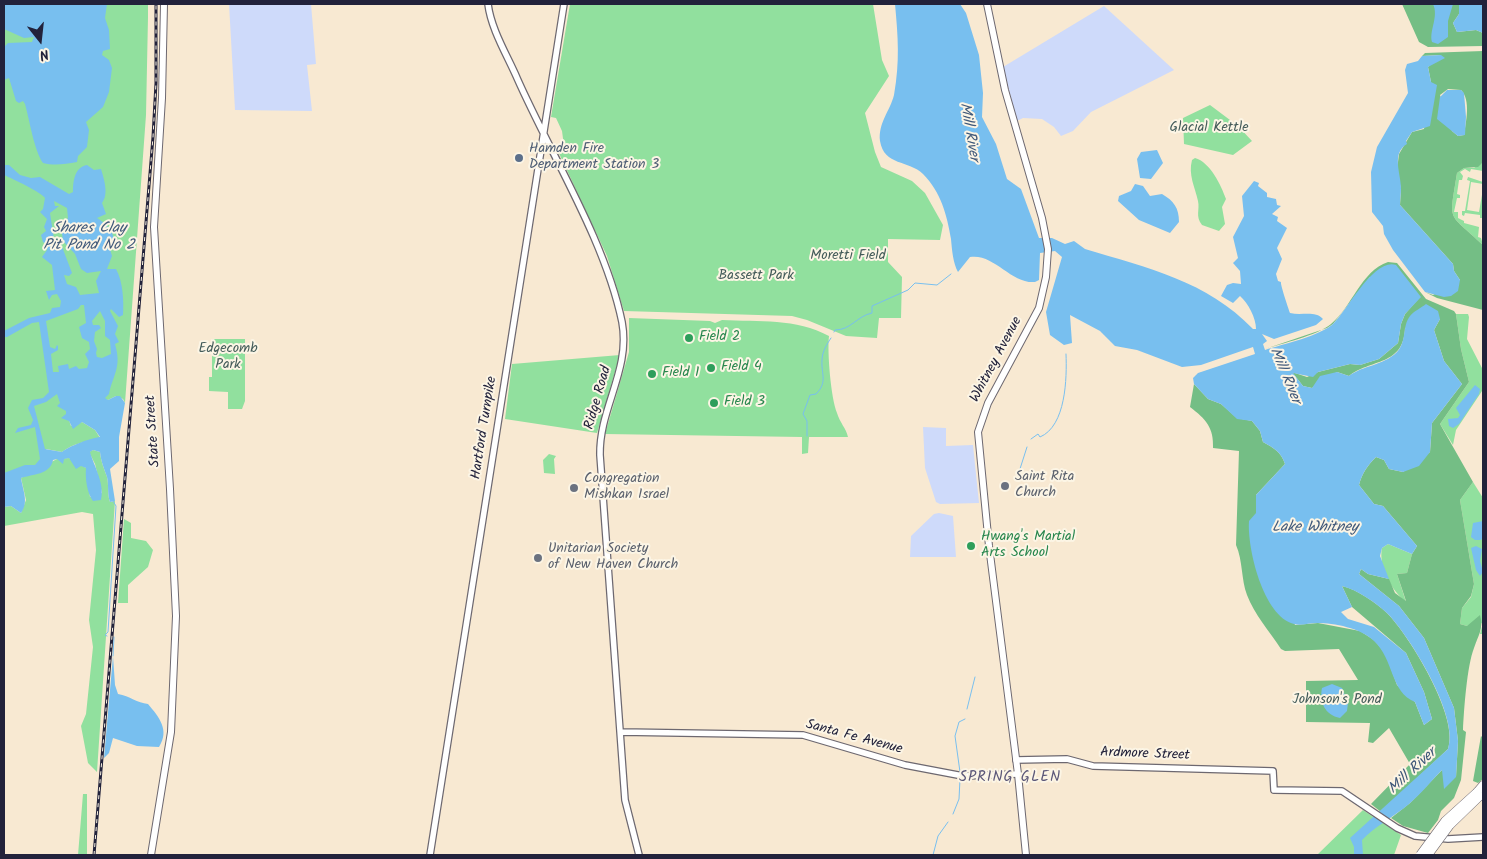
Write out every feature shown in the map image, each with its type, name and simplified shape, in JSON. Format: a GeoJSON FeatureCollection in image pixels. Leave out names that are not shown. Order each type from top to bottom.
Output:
{"type":"FeatureCollection","features":[{"type":"Feature","properties":{"kind":"highway"},"geometry":{"type":"LineString","coordinates":[[1420,855],[1445,821],[1481,791]]}},
{"type":"Feature","properties":{"kind":"highway"},"geometry":{"type":"LineString","coordinates":[[1428,855],[1450,825],[1481,791]]}},
{"type":"Feature","properties":{"kind":"main road","name":"State Street"},"geometry":{"type":"LineString","coordinates":[[151,855],[172,723],[176,616],[154,227],[162,98],[164,4]]}},
{"type":"Feature","properties":{"kind":"main road","name":"Ridge Road"},"geometry":{"type":"LineString","coordinates":[[488,4],[494,27],[604,262],[623,330],[622,365],[603,422],[600,446],[626,804],[639,855]]}},
{"type":"Feature","properties":{"kind":"main road","name":"Hartford Turnpike"},"geometry":{"type":"LineString","coordinates":[[430,855],[480,543],[542,132],[564,4]]}},
{"type":"Feature","properties":{"kind":"main road","name":"Whitney Avenue"},"geometry":{"type":"LineString","coordinates":[[987,4],[1005,90],[1046,237],[1048,253],[1046,277],[1039,308],[988,403],[978,432],[988,546],[1018,774],[1026,855]]}},
{"type":"Feature","properties":{"kind":"main road","name":"Santa Fe Avenue"},"geometry":{"type":"LineString","coordinates":[[621,732],[803,735],[914,767],[963,776],[1018,774]]}},
{"type":"Feature","properties":{"kind":"main road","name":"Ardmore Street"},"geometry":{"type":"LineString","coordinates":[[1016,760],[1067,759],[1093,766],[1273,770],[1274,790],[1339,791],[1347,794],[1389,823],[1423,838],[1483,837]]}},
{"type":"Feature","properties":{"kind":"shaded area"},"geometry":{"type":"Polygon","coordinates":[[[229,4],[311,4],[316,64],[307,65],[312,111],[235,110],[229,4]]]}},
{"type":"Feature","properties":{"kind":"shaded area"},"geometry":{"type":"Polygon","coordinates":[[[1104,6],[1174,70],[1091,112],[1073,131],[1061,136],[1054,127],[1042,119],[1023,118],[1017,121],[1003,67],[1104,6]]]}},
{"type":"Feature","properties":{"kind":"shaded area"},"geometry":{"type":"Polygon","coordinates":[[[923,427],[946,428],[946,446],[973,445],[979,503],[940,504],[936,502],[925,468],[923,427]]]}},
{"type":"Feature","properties":{"kind":"shaded area"},"geometry":{"type":"Polygon","coordinates":[[[939,513],[953,516],[956,557],[910,557],[911,536],[934,514],[939,513]]]}},
{"type":"Feature","properties":{"kind":"green space"},"geometry":{"type":"Polygon","coordinates":[[[4,4],[148,4],[148,17],[146,115],[125,403],[123,399],[116,396],[108,400],[104,399],[110,383],[66,411],[71,426],[82,422],[95,430],[100,438],[75,445],[62,452],[46,449],[49,466],[4,479],[4,4]]]}},
{"type":"Feature","properties":{"kind":"green space","name":"Moretti Field"},"geometry":{"type":"Polygon","coordinates":[[[570,4],[873,4],[882,60],[889,76],[865,113],[875,152],[881,167],[912,181],[925,193],[943,225],[940,240],[888,239],[888,262],[902,277],[901,318],[879,318],[877,338],[846,336],[792,316],[624,311],[607,256],[557,149],[564,146],[562,131],[556,118],[551,117],[570,4]]]}},
{"type":"Feature","properties":{"kind":"green space"},"geometry":{"type":"Polygon","coordinates":[[[1402,4],[1459,4],[1459,14],[1453,23],[1457,32],[1476,30],[1483,33],[1483,46],[1428,47],[1419,42],[1402,4]]]}},
{"type":"Feature","properties":{"kind":"green space"},"geometry":{"type":"Polygon","coordinates":[[[1483,51],[1483,162],[1478,167],[1464,168],[1457,173],[1452,209],[1457,221],[1483,245],[1483,310],[1437,298],[1425,292],[1433,295],[1460,280],[1454,271],[1453,264],[1400,205],[1401,189],[1397,170],[1399,154],[1412,132],[1424,129],[1431,82],[1428,67],[1441,55],[1422,56],[1425,53],[1483,51]],[[1448,89],[1440,95],[1452,131],[1458,136],[1464,135],[1467,111],[1466,99],[1461,90],[1448,89]]]}},
{"type":"Feature","properties":{"kind":"green space","name":"Glacial Kettle"},"geometry":{"type":"Polygon","coordinates":[[[1210,105],[1238,126],[1252,141],[1233,155],[1184,144],[1183,118],[1210,105]]]}},
{"type":"Feature","properties":{"kind":"green space"},"geometry":{"type":"Polygon","coordinates":[[[1195,158],[1210,169],[1226,199],[1222,207],[1225,224],[1219,231],[1202,225],[1198,216],[1198,201],[1191,171],[1192,160],[1195,158]]]}},
{"type":"Feature","properties":{"kind":"green space"},"geometry":{"type":"Polygon","coordinates":[[[1483,162],[1483,171],[1471,169],[1470,172],[1465,169],[1460,172],[1463,176],[1462,180],[1459,180],[1457,194],[1460,195],[1460,198],[1457,198],[1454,212],[1458,212],[1458,218],[1464,221],[1464,223],[1479,227],[1478,237],[1481,238],[1483,245],[1457,221],[1452,209],[1457,173],[1464,168],[1474,168],[1483,162]]]}},
{"type":"Feature","properties":{"kind":"green space"},"geometry":{"type":"Polygon","coordinates":[[[1468,177],[1483,182],[1483,184],[1471,182],[1467,210],[1479,212],[1483,189],[1483,218],[1480,218],[1480,215],[1465,213],[1464,216],[1462,215],[1462,211],[1465,211],[1470,181],[1467,180],[1468,177]]]}},
{"type":"Feature","properties":{"kind":"green space"},"geometry":{"type":"Polygon","coordinates":[[[1388,262],[1397,263],[1426,299],[1454,311],[1456,314],[1461,349],[1469,382],[1440,424],[1473,482],[1460,500],[1474,584],[1471,596],[1462,608],[1460,624],[1467,626],[1480,615],[1481,624],[1468,676],[1463,730],[1466,732],[1461,780],[1454,798],[1441,811],[1438,820],[1428,833],[1403,826],[1391,818],[1410,803],[1443,769],[1456,777],[1458,741],[1454,708],[1424,638],[1399,606],[1359,574],[1361,569],[1368,574],[1389,579],[1395,593],[1406,601],[1397,574],[1407,573],[1412,554],[1417,546],[1383,506],[1374,504],[1359,485],[1366,469],[1376,457],[1384,460],[1389,469],[1403,472],[1430,452],[1432,423],[1462,384],[1444,361],[1434,330],[1440,319],[1405,328],[1399,349],[1385,360],[1349,376],[1337,372],[1312,388],[1303,386],[1292,372],[1307,377],[1318,372],[1350,364],[1360,365],[1379,359],[1398,343],[1401,324],[1405,314],[1420,297],[1370,277],[1333,324],[1321,330],[1338,317],[1371,273],[1388,262]]]}},
{"type":"Feature","properties":{"kind":"green space"},"geometry":{"type":"Polygon","coordinates":[[[1456,314],[1468,314],[1467,339],[1483,370],[1482,391],[1456,430],[1453,445],[1440,424],[1469,382],[1461,349],[1456,314]]]}},
{"type":"Feature","properties":{"kind":"green space","name":"Bassett Park"},"geometry":{"type":"Polygon","coordinates":[[[629,318],[710,321],[715,323],[722,320],[777,322],[804,326],[829,336],[829,363],[833,397],[838,417],[848,437],[809,437],[808,453],[802,454],[802,437],[605,434],[629,352],[629,318]]]}},
{"type":"Feature","properties":{"kind":"green space"},"geometry":{"type":"Polygon","coordinates":[[[1321,330],[1308,336],[1265,349],[1321,330]]]}},
{"type":"Feature","properties":{"kind":"green space","name":"Edgecomb Park"},"geometry":{"type":"Polygon","coordinates":[[[212,339],[245,339],[245,401],[242,409],[228,409],[228,392],[209,391],[209,377],[212,377],[212,339]]]}},
{"type":"Feature","properties":{"kind":"green space"},"geometry":{"type":"Polygon","coordinates":[[[620,355],[597,433],[505,419],[512,364],[620,355]]]}},
{"type":"Feature","properties":{"kind":"green space"},"geometry":{"type":"Polygon","coordinates":[[[1194,384],[1208,399],[1221,404],[1237,418],[1252,421],[1260,431],[1263,442],[1277,451],[1285,464],[1256,495],[1256,513],[1295,625],[1318,623],[1360,631],[1374,640],[1386,654],[1397,685],[1415,702],[1424,725],[1432,719],[1424,692],[1406,653],[1352,607],[1342,586],[1354,590],[1387,613],[1408,639],[1440,698],[1447,718],[1450,735],[1448,749],[1381,812],[1371,804],[1410,764],[1389,728],[1373,743],[1368,742],[1370,723],[1306,722],[1306,681],[1358,680],[1339,649],[1285,651],[1281,649],[1250,602],[1245,589],[1240,557],[1236,545],[1239,451],[1213,448],[1212,435],[1208,424],[1190,407],[1194,384]]]}},
{"type":"Feature","properties":{"kind":"green space"},"geometry":{"type":"Polygon","coordinates":[[[93,450],[100,452],[107,477],[110,502],[115,501],[97,772],[88,763],[81,726],[86,714],[93,647],[89,620],[96,550],[93,514],[82,512],[4,526],[4,507],[11,506],[21,513],[26,500],[21,478],[57,459],[69,458],[86,468],[90,497],[102,493],[95,464],[89,452],[93,450]]]}},
{"type":"Feature","properties":{"kind":"green space"},"geometry":{"type":"Polygon","coordinates":[[[549,454],[556,456],[554,459],[555,474],[544,473],[543,460],[549,454]]]}},
{"type":"Feature","properties":{"kind":"green space"},"geometry":{"type":"Polygon","coordinates":[[[1473,482],[1483,498],[1483,623],[1467,626],[1460,624],[1462,608],[1471,597],[1474,584],[1460,500],[1473,482]]]}},
{"type":"Feature","properties":{"kind":"green space"},"geometry":{"type":"Polygon","coordinates":[[[124,519],[131,523],[131,538],[146,541],[153,550],[148,567],[128,585],[128,603],[118,603],[124,519]]]}},
{"type":"Feature","properties":{"kind":"green space"},"geometry":{"type":"Polygon","coordinates":[[[1388,544],[1412,554],[1407,573],[1397,574],[1406,602],[1391,585],[1384,571],[1381,555],[1382,548],[1388,544]]]}},
{"type":"Feature","properties":{"kind":"green space"},"geometry":{"type":"Polygon","coordinates":[[[1483,623],[1483,634],[1480,634],[1483,623]]]}},
{"type":"Feature","properties":{"kind":"green space"},"geometry":{"type":"Polygon","coordinates":[[[1481,736],[1483,738],[1483,779],[1478,783],[1473,781],[1481,736]]]}},
{"type":"Feature","properties":{"kind":"green space"},"geometry":{"type":"Polygon","coordinates":[[[83,794],[87,794],[87,855],[78,855],[83,794]]]}},
{"type":"Feature","properties":{"kind":"green space"},"geometry":{"type":"Polygon","coordinates":[[[1363,810],[1401,835],[1394,855],[1317,855],[1363,810]]]}},
{"type":"Feature","properties":{"kind":"water"},"geometry":{"type":"Polygon","coordinates":[[[4,4],[107,4],[105,18],[109,30],[110,49],[103,51],[102,55],[109,60],[112,68],[109,92],[103,107],[86,122],[89,130],[87,147],[78,156],[77,162],[56,165],[43,163],[35,143],[25,104],[23,101],[19,103],[16,101],[9,78],[4,80],[5,46],[8,43],[32,42],[34,37],[24,38],[4,29],[4,4]]]}},
{"type":"Feature","properties":{"kind":"water","name":"Lake Whitney"},"geometry":{"type":"Polygon","coordinates":[[[895,4],[960,4],[966,13],[979,55],[983,93],[982,117],[996,144],[1007,179],[1021,189],[1039,238],[1052,238],[1065,244],[1074,241],[1085,249],[1175,278],[1216,299],[1253,329],[1256,329],[1251,311],[1240,296],[1233,303],[1221,296],[1227,285],[1233,283],[1241,284],[1240,271],[1233,263],[1238,258],[1233,237],[1244,216],[1242,196],[1254,181],[1259,183],[1258,186],[1267,193],[1267,197],[1276,199],[1277,205],[1281,206],[1272,214],[1278,217],[1277,221],[1287,228],[1277,248],[1282,259],[1276,274],[1278,281],[1281,282],[1290,313],[1312,314],[1323,319],[1316,325],[1274,339],[1262,334],[1267,341],[1263,344],[1265,350],[1311,336],[1328,328],[1340,316],[1370,277],[1379,269],[1388,265],[1396,265],[1421,297],[1405,314],[1401,324],[1398,343],[1379,359],[1360,365],[1350,364],[1318,372],[1313,377],[1293,373],[1303,386],[1312,388],[1320,376],[1337,372],[1349,376],[1391,357],[1400,348],[1406,324],[1412,314],[1426,304],[1438,311],[1440,319],[1434,330],[1444,361],[1462,384],[1432,423],[1430,452],[1419,466],[1403,472],[1389,469],[1384,460],[1376,457],[1366,469],[1359,485],[1374,504],[1383,506],[1417,546],[1412,554],[1388,544],[1382,548],[1380,556],[1389,579],[1368,574],[1361,569],[1359,574],[1399,606],[1424,638],[1454,708],[1458,741],[1456,777],[1444,789],[1442,770],[1409,804],[1362,840],[1363,855],[1354,855],[1354,847],[1350,838],[1448,749],[1450,735],[1447,718],[1431,678],[1420,658],[1388,614],[1372,601],[1342,586],[1352,607],[1341,612],[1348,619],[1374,627],[1406,653],[1424,692],[1432,719],[1424,725],[1415,702],[1401,691],[1380,648],[1369,636],[1339,625],[1317,623],[1294,624],[1283,618],[1266,595],[1254,563],[1249,521],[1256,513],[1256,495],[1285,464],[1277,451],[1263,442],[1260,431],[1252,421],[1237,419],[1221,404],[1208,399],[1194,384],[1193,378],[1198,373],[1255,354],[1253,347],[1201,365],[1182,367],[1137,350],[1115,346],[1100,331],[1070,315],[1072,343],[1064,345],[1050,335],[1046,312],[1062,257],[1055,251],[1040,253],[1039,280],[1035,282],[1018,278],[979,257],[970,257],[958,272],[954,261],[945,213],[939,196],[923,174],[911,166],[898,162],[886,155],[880,141],[881,128],[894,95],[896,83],[898,49],[895,4]]]}},
{"type":"Feature","properties":{"kind":"water"},"geometry":{"type":"Polygon","coordinates":[[[1433,4],[1453,4],[1448,21],[1448,37],[1438,44],[1432,42],[1431,37],[1435,19],[1433,4]]]}},
{"type":"Feature","properties":{"kind":"water"},"geometry":{"type":"Polygon","coordinates":[[[1459,4],[1483,4],[1483,33],[1476,30],[1457,32],[1453,23],[1459,14],[1459,4]]]}},
{"type":"Feature","properties":{"kind":"water"},"geometry":{"type":"Polygon","coordinates":[[[1441,55],[1445,58],[1428,67],[1431,82],[1437,85],[1430,126],[1412,132],[1406,141],[1407,144],[1399,153],[1398,164],[1401,188],[1400,205],[1453,264],[1454,271],[1460,280],[1458,291],[1451,296],[1444,297],[1425,292],[1393,250],[1384,234],[1383,226],[1372,212],[1371,172],[1377,147],[1408,93],[1405,70],[1407,64],[1418,61],[1422,56],[1441,55]]]}},
{"type":"Feature","properties":{"kind":"water"},"geometry":{"type":"Polygon","coordinates":[[[1447,90],[1461,90],[1464,93],[1465,135],[1458,136],[1437,119],[1440,97],[1447,90]]]}},
{"type":"Feature","properties":{"kind":"water"},"geometry":{"type":"Polygon","coordinates":[[[1157,150],[1163,163],[1151,179],[1140,178],[1137,159],[1141,152],[1157,150]]]}},
{"type":"Feature","properties":{"kind":"water","name":"Shares Clay Pit Pond No 2"},"geometry":{"type":"Polygon","coordinates":[[[4,165],[9,165],[20,175],[31,178],[40,177],[69,194],[73,192],[74,179],[80,168],[87,165],[94,170],[101,169],[106,191],[102,203],[106,214],[97,218],[109,228],[114,237],[114,241],[109,246],[112,256],[107,269],[116,269],[122,285],[123,298],[123,315],[119,317],[111,309],[110,311],[118,326],[115,334],[119,342],[115,344],[118,359],[116,370],[109,394],[105,398],[108,400],[120,396],[125,403],[119,437],[119,461],[110,469],[115,501],[110,502],[107,477],[100,452],[93,450],[90,452],[102,488],[101,500],[93,501],[89,494],[86,468],[81,466],[76,469],[69,458],[64,459],[63,464],[57,459],[53,460],[45,471],[21,478],[25,505],[21,513],[11,506],[4,507],[4,473],[25,465],[35,465],[40,459],[35,427],[15,433],[18,428],[31,425],[33,420],[28,408],[32,400],[43,398],[49,392],[39,322],[32,323],[7,337],[4,337],[4,331],[29,318],[50,313],[52,308],[60,307],[61,301],[57,294],[52,295],[49,300],[46,291],[55,290],[52,265],[42,257],[47,250],[47,245],[43,242],[41,235],[46,231],[44,227],[47,219],[40,212],[43,209],[45,198],[33,189],[4,175],[4,165]],[[54,201],[55,206],[59,206],[50,213],[55,246],[58,246],[57,242],[61,244],[72,273],[69,276],[64,275],[67,284],[76,287],[80,295],[99,293],[96,281],[101,271],[87,273],[81,269],[75,254],[63,241],[61,226],[68,218],[67,208],[54,201]],[[81,305],[78,309],[46,321],[50,347],[55,349],[58,346],[58,350],[51,354],[53,372],[59,372],[58,366],[68,364],[69,369],[76,366],[79,369],[87,368],[89,362],[85,354],[90,349],[89,342],[82,338],[79,327],[86,323],[84,305],[81,305]],[[100,311],[92,321],[93,325],[99,325],[101,328],[95,332],[94,341],[97,357],[102,358],[111,354],[110,340],[105,336],[105,321],[100,311]],[[57,394],[46,402],[34,406],[45,449],[62,452],[80,443],[100,437],[95,430],[82,422],[73,429],[69,421],[61,418],[66,414],[66,411],[57,406],[60,403],[57,394]]]}},
{"type":"Feature","properties":{"kind":"water"},"geometry":{"type":"Polygon","coordinates":[[[1135,184],[1143,186],[1150,196],[1162,194],[1175,205],[1179,222],[1170,233],[1139,220],[1118,201],[1119,196],[1131,191],[1135,184]]]}},
{"type":"Feature","properties":{"kind":"water"},"geometry":{"type":"Polygon","coordinates":[[[1475,385],[1480,389],[1479,394],[1459,424],[1453,428],[1449,426],[1448,419],[1458,418],[1460,415],[1456,408],[1475,385]]]}},
{"type":"Feature","properties":{"kind":"water"},"geometry":{"type":"Polygon","coordinates":[[[1483,521],[1483,537],[1481,540],[1475,540],[1471,537],[1473,523],[1483,521]]]}},
{"type":"Feature","properties":{"kind":"water"},"geometry":{"type":"Polygon","coordinates":[[[1476,546],[1482,549],[1480,561],[1483,572],[1480,576],[1476,570],[1471,548],[1476,546]]]}},
{"type":"Feature","properties":{"kind":"water"},"geometry":{"type":"Polygon","coordinates":[[[113,656],[115,685],[118,694],[148,704],[162,724],[163,735],[159,747],[137,746],[113,738],[109,753],[104,758],[113,656]]]}},
{"type":"Feature","properties":{"kind":"water","name":"Johnson's Pond"},"geometry":{"type":"Polygon","coordinates":[[[1332,684],[1342,688],[1348,703],[1347,711],[1340,718],[1330,714],[1322,703],[1322,688],[1332,684]]]}},
{"type":"Feature","properties":{"kind":"waterway"},"geometry":{"type":"LineString","coordinates":[[834,332],[872,313],[872,306],[908,290],[915,283],[937,285],[951,274]]}},
{"type":"Feature","properties":{"kind":"waterway"},"geometry":{"type":"LineString","coordinates":[[807,436],[807,421],[803,414],[810,395],[816,394],[822,386],[822,357],[831,338]]}},
{"type":"Feature","properties":{"kind":"waterway"},"geometry":{"type":"LineString","coordinates":[[1031,439],[1038,434],[1040,437],[1049,431],[1060,412],[1065,388],[1066,354]]}},
{"type":"Feature","properties":{"kind":"waterway"},"geometry":{"type":"LineString","coordinates":[[1019,472],[1027,447]]}},
{"type":"Feature","properties":{"kind":"waterway"},"geometry":{"type":"LineString","coordinates":[[107,636],[105,635],[108,632],[116,506],[113,501]]}},
{"type":"Feature","properties":{"kind":"waterway"},"geometry":{"type":"LineString","coordinates":[[113,656],[114,637]]}},
{"type":"Feature","properties":{"kind":"waterway"},"geometry":{"type":"LineString","coordinates":[[967,709],[975,677]]}},
{"type":"Feature","properties":{"kind":"waterway"},"geometry":{"type":"LineString","coordinates":[[960,772],[955,736],[959,722],[965,719]]}},
{"type":"Feature","properties":{"kind":"waterway"},"geometry":{"type":"LineString","coordinates":[[953,814],[959,799],[960,779]]}},
{"type":"Feature","properties":{"kind":"waterway"},"geometry":{"type":"LineString","coordinates":[[933,855],[938,836],[948,822]]}},
{"type":"Feature","properties":{"kind":"railway"},"geometry":{"type":"LineString","coordinates":[[94,855],[153,137],[156,83],[156,4]]}},
{"type":"Feature","properties":{"kind":"place","name":"Hamden Fire Department Station 3"},"geometry":{"type":"Point","coordinates":[519,158]}},
{"type":"Feature","properties":{"kind":"place","name":"Field 2"},"geometry":{"type":"Point","coordinates":[689,338]}},
{"type":"Feature","properties":{"kind":"place","name":"Field 4"},"geometry":{"type":"Point","coordinates":[711,368]}},
{"type":"Feature","properties":{"kind":"place","name":"Field 1"},"geometry":{"type":"Point","coordinates":[652,374]}},
{"type":"Feature","properties":{"kind":"place","name":"Field 3"},"geometry":{"type":"Point","coordinates":[714,403]}},
{"type":"Feature","properties":{"kind":"place","name":"Saint Rita Church"},"geometry":{"type":"Point","coordinates":[1005,486]}},
{"type":"Feature","properties":{"kind":"place","name":"Congregation Mishkan Israel"},"geometry":{"type":"Point","coordinates":[574,488]}},
{"type":"Feature","properties":{"kind":"place","name":"Hwang's Martial Arts School"},"geometry":{"type":"Point","coordinates":[971,546]}},
{"type":"Feature","properties":{"kind":"place","name":"Unitarian Society of New Haven Church"},"geometry":{"type":"Point","coordinates":[538,558]}},
{"type":"Feature","properties":{"kind":"district","name":"SPRING GLEN"},"geometry":{"type":"Point","coordinates":[1010,778]}},
{"type":"Feature","properties":{"kind":"water label","name":"Mill River"},"geometry":{"type":"Point","coordinates":[968,132]}},
{"type":"Feature","properties":{"kind":"water label","name":"Mill River"},"geometry":{"type":"Point","coordinates":[1284,376]}},
{"type":"Feature","properties":{"kind":"water label","name":"Mill River"},"geometry":{"type":"Point","coordinates":[1413,772]}}]}
